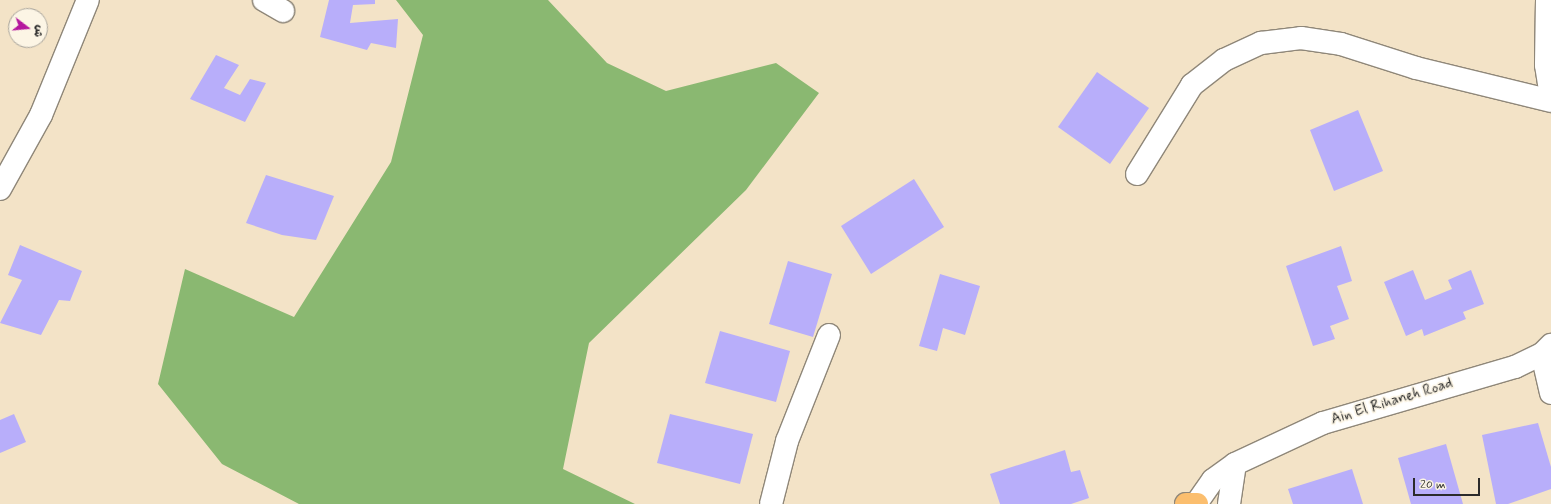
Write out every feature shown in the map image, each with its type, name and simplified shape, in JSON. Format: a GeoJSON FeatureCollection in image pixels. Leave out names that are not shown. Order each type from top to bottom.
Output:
{"type":"FeatureCollection","features":[{"type":"Feature","properties":{"kind":"main road"},"geometry":{"type":"LineString","coordinates":[[1186,504],[1197,504]]}},
{"type":"Feature","properties":{"kind":"street"},"geometry":{"type":"LineString","coordinates":[[0,189],[41,115],[88,0]]}},
{"type":"Feature","properties":{"kind":"street"},"geometry":{"type":"LineString","coordinates":[[264,0],[283,11]]}},
{"type":"Feature","properties":{"kind":"street"},"geometry":{"type":"LineString","coordinates":[[1547,0],[1546,65],[1551,96]]}},
{"type":"Feature","properties":{"kind":"street"},"geometry":{"type":"LineString","coordinates":[[1137,174],[1192,85],[1224,60],[1261,43],[1301,38],[1341,44],[1416,68],[1551,101]]}},
{"type":"Feature","properties":{"kind":"street"},"geometry":{"type":"LineString","coordinates":[[771,504],[787,441],[829,335]]}},
{"type":"Feature","properties":{"kind":"street"},"geometry":{"type":"LineString","coordinates":[[1546,350],[1551,393]]}},
{"type":"Feature","properties":{"kind":"street","name":"Ain El Rihaneh Road"},"geometry":{"type":"LineString","coordinates":[[1197,504],[1212,480],[1235,464],[1323,423],[1516,367],[1546,350]]}},
{"type":"Feature","properties":{"kind":"street"},"geometry":{"type":"LineString","coordinates":[[1229,504],[1235,464]]}},
{"type":"Feature","properties":{"kind":"green space"},"geometry":{"type":"Polygon","coordinates":[[[396,0],[548,0],[607,63],[666,91],[776,63],[819,93],[746,190],[589,343],[563,469],[635,504],[299,504],[222,464],[158,384],[185,269],[294,317],[391,162],[423,35],[396,0]]]}},
{"type":"Feature","properties":{"kind":"building"},"geometry":{"type":"Polygon","coordinates":[[[329,0],[375,0],[375,4],[353,5],[350,23],[398,19],[396,48],[371,43],[367,50],[320,37],[329,0]]]}},
{"type":"Feature","properties":{"kind":"building"},"geometry":{"type":"Polygon","coordinates":[[[216,55],[239,65],[224,88],[240,95],[250,79],[266,83],[245,122],[190,99],[216,55]]]}},
{"type":"Feature","properties":{"kind":"building"},"geometry":{"type":"Polygon","coordinates":[[[1097,72],[1149,108],[1110,164],[1058,127],[1097,72]]]}},
{"type":"Feature","properties":{"kind":"building"},"geometry":{"type":"Polygon","coordinates":[[[1358,110],[1383,171],[1334,191],[1310,130],[1358,110]]]}},
{"type":"Feature","properties":{"kind":"building"},"geometry":{"type":"Polygon","coordinates":[[[266,175],[334,196],[316,240],[282,235],[246,223],[266,175]]]}},
{"type":"Feature","properties":{"kind":"building"},"geometry":{"type":"Polygon","coordinates":[[[914,179],[944,227],[871,274],[841,226],[914,179]]]}},
{"type":"Feature","properties":{"kind":"building"},"geometry":{"type":"Polygon","coordinates":[[[20,245],[82,271],[70,301],[59,300],[41,335],[0,323],[22,280],[8,275],[20,245]]]}},
{"type":"Feature","properties":{"kind":"building"},"geometry":{"type":"Polygon","coordinates":[[[1341,246],[1352,281],[1337,286],[1349,319],[1330,326],[1335,339],[1313,346],[1286,266],[1341,246]]]}},
{"type":"Feature","properties":{"kind":"building"},"geometry":{"type":"Polygon","coordinates":[[[788,261],[832,274],[813,337],[769,324],[788,261]]]}},
{"type":"Feature","properties":{"kind":"building"},"geometry":{"type":"Polygon","coordinates":[[[1413,270],[1425,300],[1452,289],[1448,280],[1471,270],[1484,304],[1463,312],[1466,319],[1424,336],[1422,329],[1406,336],[1384,282],[1413,270]]]}},
{"type":"Feature","properties":{"kind":"building"},"geometry":{"type":"Polygon","coordinates":[[[940,274],[980,286],[965,335],[943,328],[937,351],[919,346],[940,274]]]}},
{"type":"Feature","properties":{"kind":"building"},"geometry":{"type":"Polygon","coordinates":[[[720,331],[790,351],[776,402],[705,383],[720,331]]]}},
{"type":"Feature","properties":{"kind":"building"},"geometry":{"type":"Polygon","coordinates":[[[14,414],[26,442],[0,453],[0,420],[14,414]]]}},
{"type":"Feature","properties":{"kind":"building"},"geometry":{"type":"Polygon","coordinates":[[[670,414],[753,434],[740,484],[657,463],[670,414]]]}},
{"type":"Feature","properties":{"kind":"building"},"geometry":{"type":"Polygon","coordinates":[[[1538,423],[1551,467],[1551,489],[1508,504],[1496,504],[1482,435],[1538,423]]]}},
{"type":"Feature","properties":{"kind":"building"},"geometry":{"type":"Polygon","coordinates":[[[1446,444],[1463,504],[1411,504],[1398,458],[1446,444]]]}},
{"type":"Feature","properties":{"kind":"building"},"geometry":{"type":"Polygon","coordinates":[[[1065,450],[1071,472],[1080,470],[1089,498],[1071,504],[1000,504],[990,474],[1065,450]]]}},
{"type":"Feature","properties":{"kind":"building"},"geometry":{"type":"Polygon","coordinates":[[[1352,469],[1363,504],[1293,504],[1288,489],[1352,469]]]}}]}
